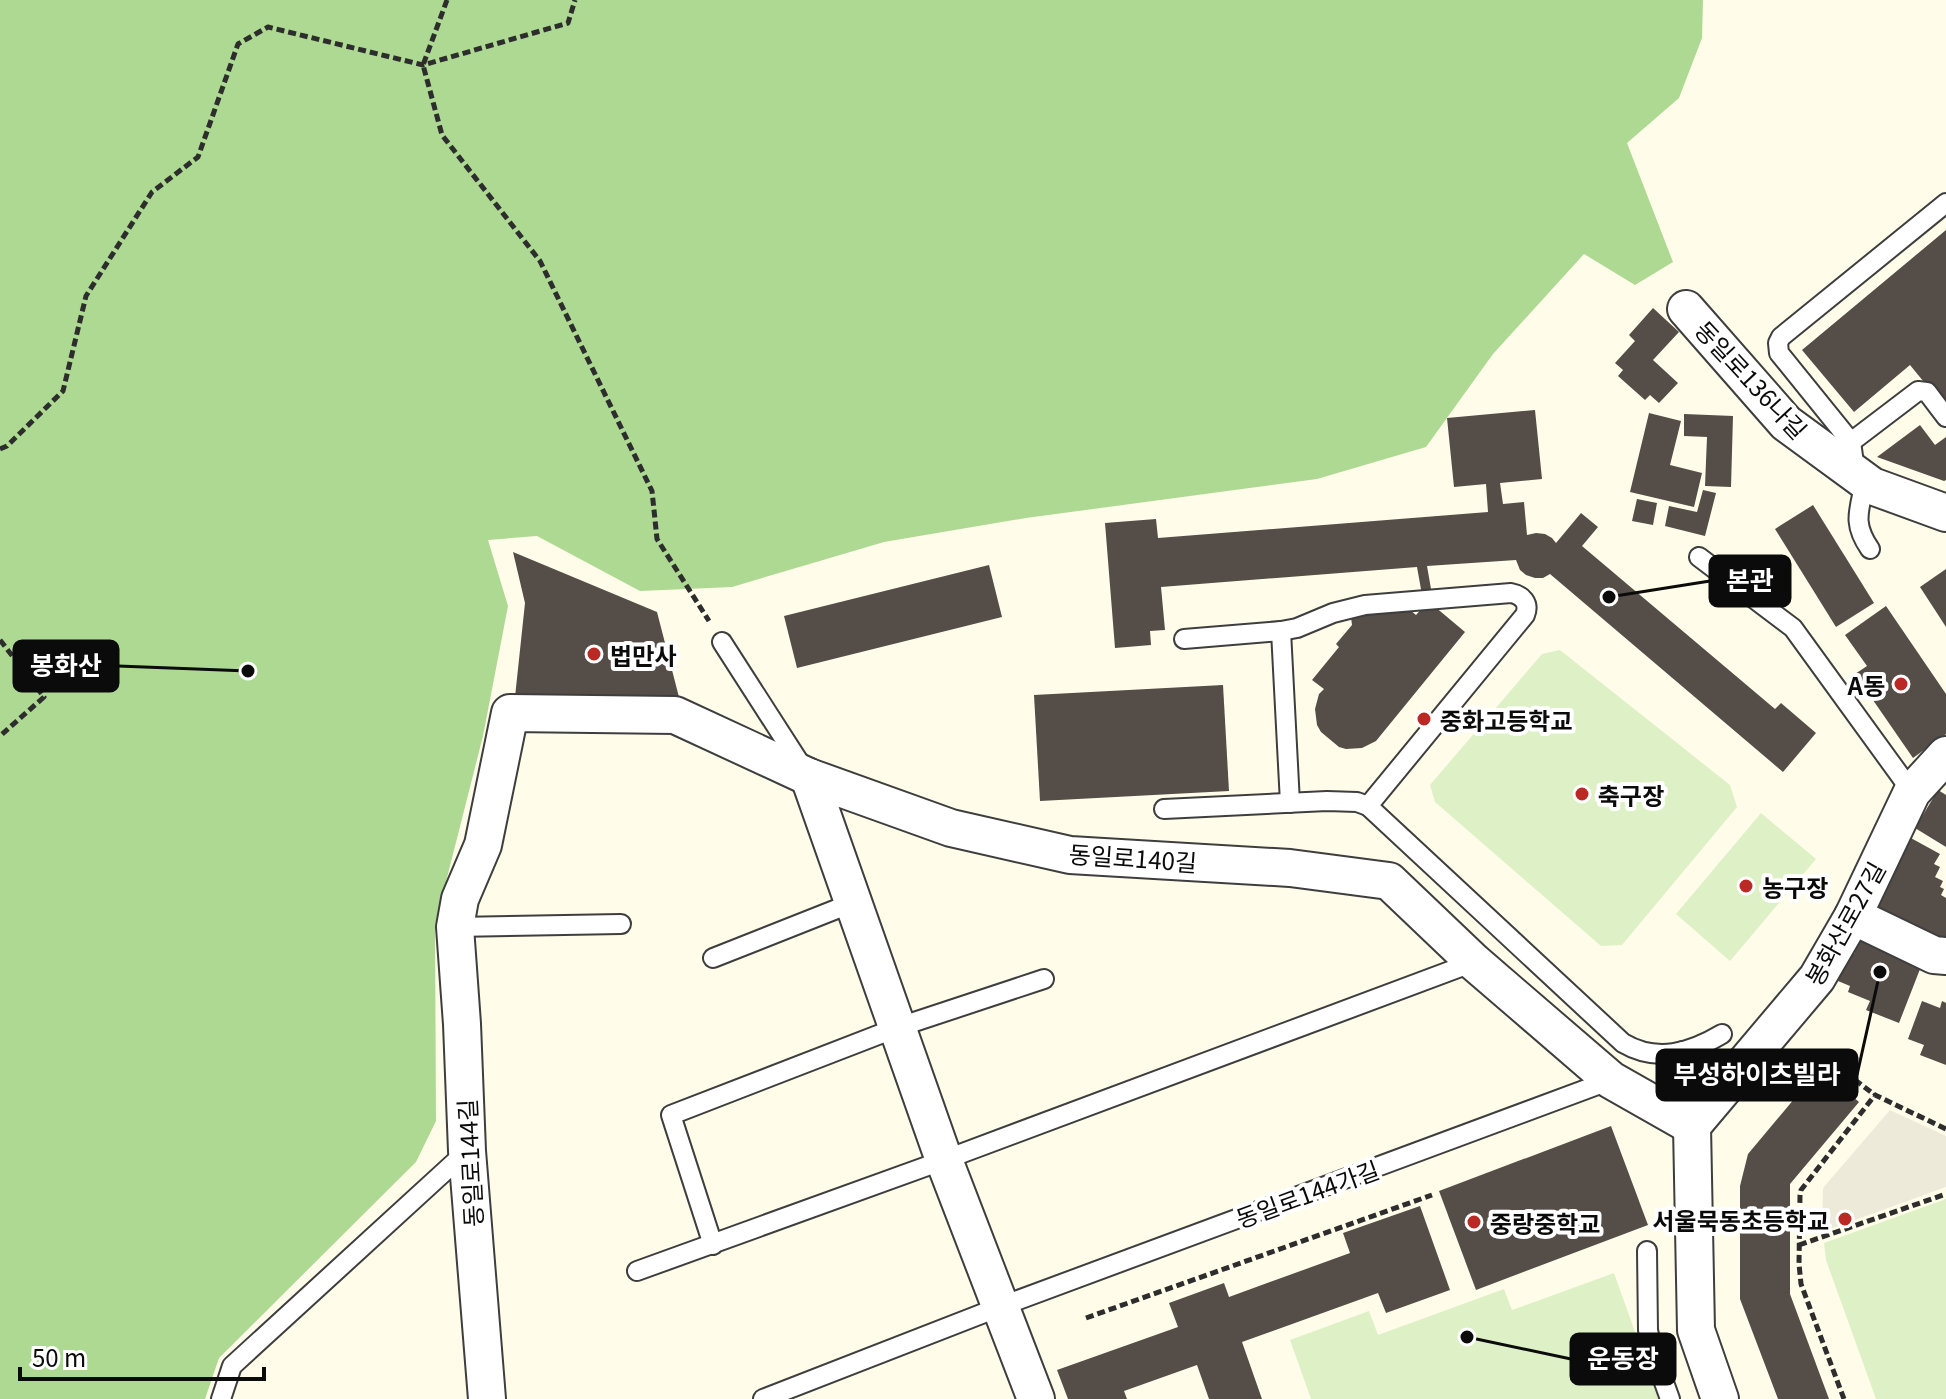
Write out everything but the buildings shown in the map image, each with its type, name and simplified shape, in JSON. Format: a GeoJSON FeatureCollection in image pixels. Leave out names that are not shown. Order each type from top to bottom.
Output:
{"type":"FeatureCollection","features":[{"type":"Feature","properties":{"kind":"street","name":"동일로136나길"},"geometry":{"type":"LineString","coordinates":[[1686,309],[1786,423],[1855,465],[1872,486],[1946,513]]}},
{"type":"Feature","properties":{"kind":"street","name":"동일로140길"},"geometry":{"type":"LineString","coordinates":[[510,713],[675,715],[809,777],[951,828],[1070,855],[1290,868],[1389,881],[1474,962],[1611,1080],[1692,1126]]}},
{"type":"Feature","properties":{"kind":"street","name":"동일로144길"},"geometry":{"type":"LineString","coordinates":[[487,1399],[467,1151],[455,927],[460,899],[483,845],[510,713]]}},
{"type":"Feature","properties":{"kind":"street","name":"봉화산로27길"},"geometry":{"type":"LineString","coordinates":[[1692,1126],[1817,978],[1853,916],[1912,792],[1946,755]]}},
{"type":"Feature","properties":{"kind":"street"},"geometry":{"type":"LineString","coordinates":[[809,777],[944,1160],[1036,1399]]}},
{"type":"Feature","properties":{"kind":"street"},"geometry":{"type":"LineString","coordinates":[[1853,916],[1934,955],[1946,956]]}},
{"type":"Feature","properties":{"kind":"street"},"geometry":{"type":"LineString","coordinates":[[1692,1126],[1696,1330],[1720,1399]]}},
{"type":"Feature","properties":{"kind":"lane"},"geometry":{"type":"LineString","coordinates":[[1870,549],[1860,534],[1855,465],[1779,353],[1778,343],[1781,337],[1946,203]]}},
{"type":"Feature","properties":{"kind":"lane"},"geometry":{"type":"LineString","coordinates":[[1855,465],[1918,391],[1927,392],[1946,417]]}},
{"type":"Feature","properties":{"kind":"lane"},"geometry":{"type":"LineString","coordinates":[[1699,557],[1793,628],[1912,792]]}},
{"type":"Feature","properties":{"kind":"lane"},"geometry":{"type":"LineString","coordinates":[[1184,639],[1297,628],[1333,613],[1365,605],[1511,593],[1519,596],[1526,603],[1525,615],[1368,806]]}},
{"type":"Feature","properties":{"kind":"lane"},"geometry":{"type":"LineString","coordinates":[[1281,631],[1290,803]]}},
{"type":"Feature","properties":{"kind":"lane"},"geometry":{"type":"LineString","coordinates":[[722,642],[809,777]]}},
{"type":"Feature","properties":{"kind":"lane"},"geometry":{"type":"LineString","coordinates":[[1164,809],[1343,802],[1368,806],[1623,1043],[1643,1053],[1656,1054],[1696,1048],[1722,1034]]}},
{"type":"Feature","properties":{"kind":"lane"},"geometry":{"type":"LineString","coordinates":[[713,958],[852,903]]}},
{"type":"Feature","properties":{"kind":"lane"},"geometry":{"type":"LineString","coordinates":[[455,927],[621,924]]}},
{"type":"Feature","properties":{"kind":"lane"},"geometry":{"type":"LineString","coordinates":[[637,1271],[1474,962]]}},
{"type":"Feature","properties":{"kind":"lane"},"geometry":{"type":"LineString","coordinates":[[713,1245],[671,1115],[896,1028],[1044,979]]}},
{"type":"Feature","properties":{"kind":"lane"},"geometry":{"type":"LineString","coordinates":[[1683,1051],[1692,1126]]}},
{"type":"Feature","properties":{"kind":"lane","name":"동일로144가길"},"geometry":{"type":"LineString","coordinates":[[763,1399],[1002,1306],[1611,1080]]}},
{"type":"Feature","properties":{"kind":"lane"},"geometry":{"type":"LineString","coordinates":[[221,1399],[232,1366],[467,1151]]}},
{"type":"Feature","properties":{"kind":"lane"},"geometry":{"type":"LineString","coordinates":[[1647,1251],[1648,1330],[1670,1399]]}},
{"type":"Feature","properties":{"kind":"path"},"geometry":{"type":"LineString","coordinates":[[447,0],[423,65],[442,135],[540,261],[652,491],[657,539],[722,642]]}},
{"type":"Feature","properties":{"kind":"path"},"geometry":{"type":"LineString","coordinates":[[0,449],[7,446],[63,391],[86,296],[152,192],[198,157],[238,44],[268,27],[423,65],[568,23],[575,0]]}},
{"type":"Feature","properties":{"kind":"path"},"geometry":{"type":"LineString","coordinates":[[0,640],[44,697],[0,736]]}},
{"type":"Feature","properties":{"kind":"path"},"geometry":{"type":"LineString","coordinates":[[1826,1058],[1875,1095],[1946,1129]]}},
{"type":"Feature","properties":{"kind":"path"},"geometry":{"type":"LineString","coordinates":[[1844,1399],[1801,1284],[1800,1195],[1875,1095]]}},
{"type":"Feature","properties":{"kind":"path"},"geometry":{"type":"LineString","coordinates":[[1799,1245],[1946,1194]]}},
{"type":"Feature","properties":{"kind":"path"},"geometry":{"type":"LineString","coordinates":[[1086,1318],[1432,1195]]}},
{"type":"Feature","properties":{"kind":"green space"},"geometry":{"type":"Polygon","coordinates":[[[0,0],[1703,0],[1702,38],[1679,98],[1627,143],[1673,262],[1635,285],[1584,254],[1493,354],[1426,447],[1317,479],[1026,518],[884,542],[732,587],[640,591],[537,536],[488,540],[508,606],[483,736],[435,925],[436,1121],[416,1162],[219,1358],[205,1399],[0,1399],[0,0]]]}},
{"type":"Feature","properties":{"kind":"green space","name":"축구장"},"geometry":{"type":"Polygon","coordinates":[[[1560,650],[1730,785],[1737,807],[1622,945],[1601,946],[1435,802],[1430,785],[1542,654],[1560,650]]]}},
{"type":"Feature","properties":{"kind":"green space","name":"농구장"},"geometry":{"type":"Polygon","coordinates":[[[1761,813],[1816,859],[1730,961],[1676,914],[1761,813]]]}},
{"type":"Feature","properties":{"kind":"green space"},"geometry":{"type":"Polygon","coordinates":[[[1946,1199],[1946,1399],[1876,1399],[1826,1260],[1824,1243],[1946,1199]]]}},
{"type":"Feature","properties":{"kind":"green space"},"geometry":{"type":"Polygon","coordinates":[[[1614,1273],[1659,1399],[1311,1399],[1290,1340],[1369,1311],[1378,1335],[1504,1289],[1512,1310],[1614,1273]]]}},
{"type":"Feature","properties":{"kind":"shaded area"},"geometry":{"type":"Polygon","coordinates":[[[1890,1110],[1946,1136],[1946,1187],[1822,1232],[1823,1188],[1890,1110]]]}},
{"type":"Feature","properties":{"kind":"place","name":"본관"},"geometry":{"type":"Point","coordinates":[1609,597]}},
{"type":"Feature","properties":{"kind":"place","name":"법만사"},"geometry":{"type":"Point","coordinates":[594,654]}},
{"type":"Feature","properties":{"kind":"place","name":"봉화산"},"geometry":{"type":"Point","coordinates":[248,671]}},
{"type":"Feature","properties":{"kind":"place","name":"A동"},"geometry":{"type":"Point","coordinates":[1901,684]}},
{"type":"Feature","properties":{"kind":"place","name":"중화고등학교"},"geometry":{"type":"Point","coordinates":[1424,719]}},
{"type":"Feature","properties":{"kind":"place","name":"축구장"},"geometry":{"type":"Point","coordinates":[1582,794]}},
{"type":"Feature","properties":{"kind":"place","name":"농구장"},"geometry":{"type":"Point","coordinates":[1746,886]}},
{"type":"Feature","properties":{"kind":"place","name":"부성하이츠빌라"},"geometry":{"type":"Point","coordinates":[1880,972]}},
{"type":"Feature","properties":{"kind":"place","name":"서울묵동초등학교"},"geometry":{"type":"Point","coordinates":[1845,1219]}},
{"type":"Feature","properties":{"kind":"place","name":"중랑중학교"},"geometry":{"type":"Point","coordinates":[1474,1222]}},
{"type":"Feature","properties":{"kind":"place","name":"운동장"},"geometry":{"type":"Point","coordinates":[1467,1337]}}]}
